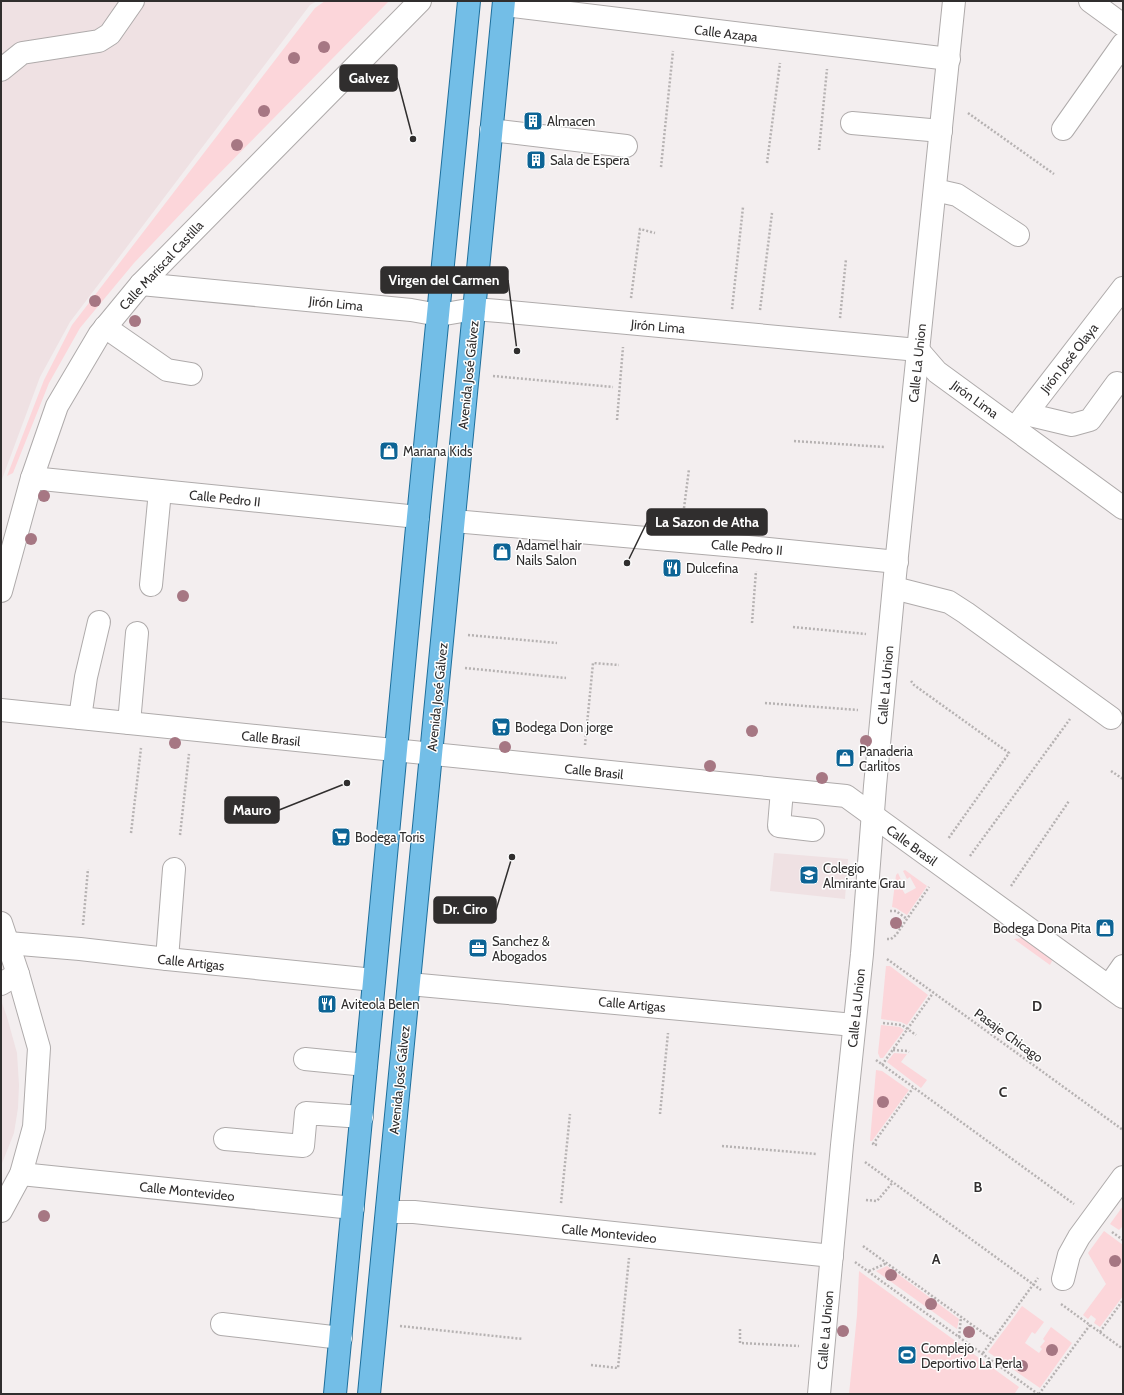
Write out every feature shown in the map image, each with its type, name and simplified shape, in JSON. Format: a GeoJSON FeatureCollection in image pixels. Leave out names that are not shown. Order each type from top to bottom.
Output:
{"type":"FeatureCollection","features":[{"type":"Feature","properties":{"kind":"main road"},"geometry":{"type":"LineString","coordinates":[[335,1394],[354,1208],[366,1065],[418,517],[469,1]]}},
{"type":"Feature","properties":{"kind":"main road","name":"Avenida José Gálvez"},"geometry":{"type":"LineString","coordinates":[[369,1394],[504,3]]}},
{"type":"Feature","properties":{"kind":"street"},"geometry":{"type":"LineString","coordinates":[[1,70],[22,53],[99,41],[110,34],[133,1]]}},
{"type":"Feature","properties":{"kind":"street","name":"Calle Mariscal Castilla"},"geometry":{"type":"LineString","coordinates":[[1,591],[32,478],[57,406],[99,335],[140,284],[420,1]]}},
{"type":"Feature","properties":{"kind":"street","name":"Calle La Union"},"geometry":{"type":"LineString","coordinates":[[819,1394],[862,954],[874,816],[875,786],[894,588],[954,1]]}},
{"type":"Feature","properties":{"kind":"street"},"geometry":{"type":"LineString","coordinates":[[1090,1],[1123,25]]}},
{"type":"Feature","properties":{"kind":"street","name":"Calle Azapa"},"geometry":{"type":"LineString","coordinates":[[504,3],[949,59]]}},
{"type":"Feature","properties":{"kind":"street"},"geometry":{"type":"LineString","coordinates":[[1064,129],[1123,44]]}},
{"type":"Feature","properties":{"kind":"street"},"geometry":{"type":"LineString","coordinates":[[852,123],[941,131]]}},
{"type":"Feature","properties":{"kind":"street"},"geometry":{"type":"LineString","coordinates":[[491,130],[626,146]]}},
{"type":"Feature","properties":{"kind":"street"},"geometry":{"type":"LineString","coordinates":[[935,190],[957,195],[1018,235]]}},
{"type":"Feature","properties":{"kind":"street","name":"Jirón Lima"},"geometry":{"type":"LineString","coordinates":[[140,284],[411,310],[439,315],[474,310],[918,350],[937,372],[1021,421],[1123,508]]}},
{"type":"Feature","properties":{"kind":"street","name":"Jirón José Olaya"},"geometry":{"type":"LineString","coordinates":[[1021,421],[1123,288]]}},
{"type":"Feature","properties":{"kind":"street"},"geometry":{"type":"LineString","coordinates":[[105,327],[167,370],[191,374]]}},
{"type":"Feature","properties":{"kind":"street"},"geometry":{"type":"LineString","coordinates":[[1021,421],[1072,424],[1090,420],[1117,383]]}},
{"type":"Feature","properties":{"kind":"street","name":"Calle Pedro II"},"geometry":{"type":"LineString","coordinates":[[32,478],[418,517]]}},
{"type":"Feature","properties":{"kind":"street"},"geometry":{"type":"LineString","coordinates":[[151,585],[160,491]]}},
{"type":"Feature","properties":{"kind":"street","name":"Calle Pedro II"},"geometry":{"type":"LineString","coordinates":[[454,521],[748,547],[897,562]]}},
{"type":"Feature","properties":{"kind":"street"},"geometry":{"type":"LineString","coordinates":[[894,588],[949,602],[1111,718]]}},
{"type":"Feature","properties":{"kind":"street"},"geometry":{"type":"LineString","coordinates":[[80,718],[88,669],[99,622]]}},
{"type":"Feature","properties":{"kind":"street"},"geometry":{"type":"LineString","coordinates":[[136,724],[137,633]]}},
{"type":"Feature","properties":{"kind":"street","name":"Calle Brasil"},"geometry":{"type":"LineString","coordinates":[[1,710],[846,796],[1116,992]]}},
{"type":"Feature","properties":{"kind":"street"},"geometry":{"type":"LineString","coordinates":[[782,790],[779,826],[813,830]]}},
{"type":"Feature","properties":{"kind":"street"},"geometry":{"type":"LineString","coordinates":[[167,960],[174,868]]}},
{"type":"Feature","properties":{"kind":"street"},"geometry":{"type":"LineString","coordinates":[[1,1211],[21,1174],[34,1127],[39,1048],[9,979],[4,933]]}},
{"type":"Feature","properties":{"kind":"street","name":"Calle Artigas"},"geometry":{"type":"LineString","coordinates":[[4,933],[80,949],[167,960],[374,980]]}},
{"type":"Feature","properties":{"kind":"street"},"geometry":{"type":"LineString","coordinates":[[1116,992],[1123,966]]}},
{"type":"Feature","properties":{"kind":"street","name":"Calle Artigas"},"geometry":{"type":"LineString","coordinates":[[409,984],[854,1025]]}},
{"type":"Feature","properties":{"kind":"street"},"geometry":{"type":"LineString","coordinates":[[305,1058],[366,1065]]}},
{"type":"Feature","properties":{"kind":"street"},"geometry":{"type":"LineString","coordinates":[[225,1139],[303,1146],[306,1112],[362,1117]]}},
{"type":"Feature","properties":{"kind":"street","name":"Calle Montevideo"},"geometry":{"type":"LineString","coordinates":[[21,1174],[354,1208]]}},
{"type":"Feature","properties":{"kind":"street"},"geometry":{"type":"LineString","coordinates":[[1063,1279],[1069,1255],[1079,1237],[1123,1177]]}},
{"type":"Feature","properties":{"kind":"street","name":"Calle Montevideo"},"geometry":{"type":"LineString","coordinates":[[386,1212],[414,1212],[631,1235],[833,1252]]}},
{"type":"Feature","properties":{"kind":"street"},"geometry":{"type":"LineString","coordinates":[[222,1324],[341,1338]]}},
{"type":"Feature","properties":{"kind":"path"},"geometry":{"type":"LineString","coordinates":[[661,168],[673,45]]}},
{"type":"Feature","properties":{"kind":"path"},"geometry":{"type":"LineString","coordinates":[[767,163],[780,58]]}},
{"type":"Feature","properties":{"kind":"path"},"geometry":{"type":"LineString","coordinates":[[819,150],[828,64]]}},
{"type":"Feature","properties":{"kind":"path"},"geometry":{"type":"LineString","coordinates":[[966,111],[1054,174]]}},
{"type":"Feature","properties":{"kind":"path"},"geometry":{"type":"LineString","coordinates":[[731,314],[743,206]]}},
{"type":"Feature","properties":{"kind":"path"},"geometry":{"type":"LineString","coordinates":[[760,317],[772,213]]}},
{"type":"Feature","properties":{"kind":"path"},"geometry":{"type":"LineString","coordinates":[[630,304],[640,229],[655,233]]}},
{"type":"Feature","properties":{"kind":"path"},"geometry":{"type":"LineString","coordinates":[[840,325],[846,260]]}},
{"type":"Feature","properties":{"kind":"path"},"geometry":{"type":"LineString","coordinates":[[617,420],[623,345]]}},
{"type":"Feature","properties":{"kind":"path"},"geometry":{"type":"LineString","coordinates":[[493,376],[613,387]]}},
{"type":"Feature","properties":{"kind":"path"},"geometry":{"type":"LineString","coordinates":[[794,441],[888,447]]}},
{"type":"Feature","properties":{"kind":"path"},"geometry":{"type":"LineString","coordinates":[[682,521],[689,469]]}},
{"type":"Feature","properties":{"kind":"path"},"geometry":{"type":"LineString","coordinates":[[752,623],[756,566]]}},
{"type":"Feature","properties":{"kind":"path"},"geometry":{"type":"LineString","coordinates":[[793,627],[872,634]]}},
{"type":"Feature","properties":{"kind":"path"},"geometry":{"type":"LineString","coordinates":[[468,635],[556,643]]}},
{"type":"Feature","properties":{"kind":"path"},"geometry":{"type":"LineString","coordinates":[[585,749],[593,663],[619,665]]}},
{"type":"Feature","properties":{"kind":"path"},"geometry":{"type":"LineString","coordinates":[[465,668],[566,678]]}},
{"type":"Feature","properties":{"kind":"path"},"geometry":{"type":"LineString","coordinates":[[911,681],[914,685],[1009,753],[946,842]]}},
{"type":"Feature","properties":{"kind":"path"},"geometry":{"type":"LineString","coordinates":[[765,703],[861,711]]}},
{"type":"Feature","properties":{"kind":"path"},"geometry":{"type":"LineString","coordinates":[[954,875],[1070,719]]}},
{"type":"Feature","properties":{"kind":"path"},"geometry":{"type":"LineString","coordinates":[[131,833],[136,724]]}},
{"type":"Feature","properties":{"kind":"path"},"geometry":{"type":"LineString","coordinates":[[180,835],[191,730]]}},
{"type":"Feature","properties":{"kind":"path"},"geometry":{"type":"LineString","coordinates":[[1111,771],[1123,779]]}},
{"type":"Feature","properties":{"kind":"path"},"geometry":{"type":"LineString","coordinates":[[1010,887],[1069,801]]}},
{"type":"Feature","properties":{"kind":"path"},"geometry":{"type":"LineString","coordinates":[[80,949],[88,869]]}},
{"type":"Feature","properties":{"kind":"path"},"geometry":{"type":"LineString","coordinates":[[884,938],[891,939],[894,937],[932,884]]}},
{"type":"Feature","properties":{"kind":"path"},"geometry":{"type":"LineString","coordinates":[[888,910],[896,911],[907,919]]}},
{"type":"Feature","properties":{"kind":"path","name":"Pasaje Chicago"},"geometry":{"type":"LineString","coordinates":[[882,956],[1123,1130]]}},
{"type":"Feature","properties":{"kind":"path"},"geometry":{"type":"LineString","coordinates":[[882,1065],[933,993]]}},
{"type":"Feature","properties":{"kind":"path"},"geometry":{"type":"LineString","coordinates":[[660,1114],[670,1008]]}},
{"type":"Feature","properties":{"kind":"path"},"geometry":{"type":"LineString","coordinates":[[883,1023],[900,1024],[916,1035]]}},
{"type":"Feature","properties":{"kind":"path"},"geometry":{"type":"LineString","coordinates":[[893,1050],[909,1052]]}},
{"type":"Feature","properties":{"kind":"path"},"geometry":{"type":"LineString","coordinates":[[873,1058],[1094,1218]]}},
{"type":"Feature","properties":{"kind":"path"},"geometry":{"type":"LineString","coordinates":[[877,1145],[873,1144],[913,1088]]}},
{"type":"Feature","properties":{"kind":"path"},"geometry":{"type":"LineString","coordinates":[[559,1228],[570,1114]]}},
{"type":"Feature","properties":{"kind":"path"},"geometry":{"type":"LineString","coordinates":[[722,1146],[842,1151],[893,1182],[1047,1294]]}},
{"type":"Feature","properties":{"kind":"path"},"geometry":{"type":"LineString","coordinates":[[866,1200],[878,1201],[893,1182]]}},
{"type":"Feature","properties":{"kind":"path"},"geometry":{"type":"LineString","coordinates":[[591,1365],[618,1368],[631,1235]]}},
{"type":"Feature","properties":{"kind":"path"},"geometry":{"type":"LineString","coordinates":[[863,1246],[993,1340]]}},
{"type":"Feature","properties":{"kind":"path"},"geometry":{"type":"LineString","coordinates":[[833,1252],[869,1272],[1039,1394],[1090,1325]]}},
{"type":"Feature","properties":{"kind":"path"},"geometry":{"type":"LineString","coordinates":[[869,1272],[887,1264]]}},
{"type":"Feature","properties":{"kind":"path"},"geometry":{"type":"LineString","coordinates":[[1100,1332],[1123,1300]]}},
{"type":"Feature","properties":{"kind":"path"},"geometry":{"type":"LineString","coordinates":[[1060,1304],[1123,1349]]}},
{"type":"Feature","properties":{"kind":"path"},"geometry":{"type":"LineString","coordinates":[[959,1336],[961,1317]]}},
{"type":"Feature","properties":{"kind":"path"},"geometry":{"type":"LineString","coordinates":[[376,1324],[523,1339]]}},
{"type":"Feature","properties":{"kind":"path"},"geometry":{"type":"LineString","coordinates":[[740,1329],[740,1343],[823,1348]]}},
{"type":"Feature","properties":{"kind":"shaded area"},"geometry":{"type":"Polygon","coordinates":[[[1,1],[317,1],[310,5],[70,322],[40,377],[1,482],[1,1]]]}},
{"type":"Feature","properties":{"kind":"shaded area"},"geometry":{"type":"Polygon","coordinates":[[[325,1],[389,1],[209,184],[134,263],[80,328],[49,383],[13,473],[7,476],[44,380],[72,325],[315,8],[325,1]]]}},
{"type":"Feature","properties":{"kind":"shaded area","name":"Colegio Almirante Grau"},"geometry":{"type":"Polygon","coordinates":[[[774,853],[848,859],[845,899],[770,891],[774,853]]]}},
{"type":"Feature","properties":{"kind":"shaded area"},"geometry":{"type":"Polygon","coordinates":[[[905,870],[927,886],[907,915],[892,907],[896,875],[898,873],[902,882],[899,884],[905,894],[916,888],[910,877],[907,879],[903,871],[905,870]]]}},
{"type":"Feature","properties":{"kind":"shaded area"},"geometry":{"type":"Polygon","coordinates":[[[1022,938],[1051,958],[1052,961],[1050,965],[1014,939],[1022,938]]]}},
{"type":"Feature","properties":{"kind":"shaded area"},"geometry":{"type":"Polygon","coordinates":[[[886,966],[890,966],[928,995],[907,1025],[901,1022],[881,1019],[886,966]]]}},
{"type":"Feature","properties":{"kind":"shaded area"},"geometry":{"type":"Polygon","coordinates":[[[1,1000],[17,1053],[19,1085],[18,1108],[14,1133],[1,1166],[1,1000]]]}},
{"type":"Feature","properties":{"kind":"shaded area"},"geometry":{"type":"Polygon","coordinates":[[[881,1025],[900,1027],[904,1030],[883,1058],[880,1058],[878,1053],[881,1025]]]}},
{"type":"Feature","properties":{"kind":"shaded area"},"geometry":{"type":"Polygon","coordinates":[[[894,1053],[907,1054],[901,1062],[927,1080],[921,1088],[887,1062],[894,1053]]]}},
{"type":"Feature","properties":{"kind":"shaded area"},"geometry":{"type":"Polygon","coordinates":[[[876,1070],[882,1071],[909,1090],[872,1141],[870,1141],[876,1070]]]}},
{"type":"Feature","properties":{"kind":"shaded area"},"geometry":{"type":"Polygon","coordinates":[[[1123,1206],[1123,1226],[1119,1230],[1110,1224],[1123,1206]]]}},
{"type":"Feature","properties":{"kind":"shaded area"},"geometry":{"type":"Polygon","coordinates":[[[1104,1231],[1123,1245],[1123,1296],[1100,1327],[1094,1323],[1096,1319],[1091,1315],[1088,1319],[1083,1315],[1106,1284],[1088,1253],[1104,1231]]]}},
{"type":"Feature","properties":{"kind":"shaded area"},"geometry":{"type":"Polygon","coordinates":[[[887,1266],[959,1319],[957,1329],[876,1271],[887,1266]]]}},
{"type":"Feature","properties":{"kind":"shaded area","name":"Complejo Deportivo La Perla"},"geometry":{"type":"Polygon","coordinates":[[[859,1271],[1019,1387],[1015,1393],[1016,1394],[849,1394],[857,1315],[859,1271]]]}},
{"type":"Feature","properties":{"kind":"shaded area"},"geometry":{"type":"Polygon","coordinates":[[[1022,1306],[1044,1322],[1035,1334],[1032,1332],[1025,1343],[1039,1353],[1042,1349],[1040,1347],[1045,1341],[1043,1339],[1051,1327],[1072,1343],[1040,1388],[988,1352],[1022,1306]]]}},
{"type":"Feature","properties":{"kind":"place","name":"Almacen"},"geometry":{"type":"Point","coordinates":[533,121]}},
{"type":"Feature","properties":{"kind":"place","name":"Galvez"},"geometry":{"type":"Point","coordinates":[413,139]}},
{"type":"Feature","properties":{"kind":"place","name":"Sala de Espera"},"geometry":{"type":"Point","coordinates":[536,160]}},
{"type":"Feature","properties":{"kind":"place","name":"Virgen del Carmen"},"geometry":{"type":"Point","coordinates":[517,351]}},
{"type":"Feature","properties":{"kind":"place","name":"Mariana Kids"},"geometry":{"type":"Point","coordinates":[389,451]}},
{"type":"Feature","properties":{"kind":"place","name":"Adamel hair Nails Salon"},"geometry":{"type":"Point","coordinates":[502,552]}},
{"type":"Feature","properties":{"kind":"place","name":"La Sazon de Atha"},"geometry":{"type":"Point","coordinates":[627,563]}},
{"type":"Feature","properties":{"kind":"place","name":"Dulcefina"},"geometry":{"type":"Point","coordinates":[672,568]}},
{"type":"Feature","properties":{"kind":"place","name":"Bodega Don jorge"},"geometry":{"type":"Point","coordinates":[501,727]}},
{"type":"Feature","properties":{"kind":"place","name":"Panaderia Carlitos"},"geometry":{"type":"Point","coordinates":[845,758]}},
{"type":"Feature","properties":{"kind":"place","name":"Mauro"},"geometry":{"type":"Point","coordinates":[347,783]}},
{"type":"Feature","properties":{"kind":"place","name":"Bodega Toris"},"geometry":{"type":"Point","coordinates":[341,837]}},
{"type":"Feature","properties":{"kind":"place","name":"Dr. Ciro"},"geometry":{"type":"Point","coordinates":[512,857]}},
{"type":"Feature","properties":{"kind":"place","name":"Colegio Almirante Grau"},"geometry":{"type":"Point","coordinates":[809,875]}},
{"type":"Feature","properties":{"kind":"place","name":"Bodega Dona Pita"},"geometry":{"type":"Point","coordinates":[1105,928]}},
{"type":"Feature","properties":{"kind":"place","name":"Sanchez & Abogados"},"geometry":{"type":"Point","coordinates":[478,948]}},
{"type":"Feature","properties":{"kind":"place","name":"Aviteola Belen"},"geometry":{"type":"Point","coordinates":[327,1004]}},
{"type":"Feature","properties":{"kind":"place","name":"Complejo Deportivo La Perla"},"geometry":{"type":"Point","coordinates":[907,1355]}},
{"type":"Feature","properties":{"kind":"district","name":"D"},"geometry":{"type":"Point","coordinates":[1037,1006]}},
{"type":"Feature","properties":{"kind":"district","name":"C"},"geometry":{"type":"Point","coordinates":[1003,1092]}},
{"type":"Feature","properties":{"kind":"district","name":"B"},"geometry":{"type":"Point","coordinates":[978,1187]}},
{"type":"Feature","properties":{"kind":"district","name":"A"},"geometry":{"type":"Point","coordinates":[936,1259]}}]}
